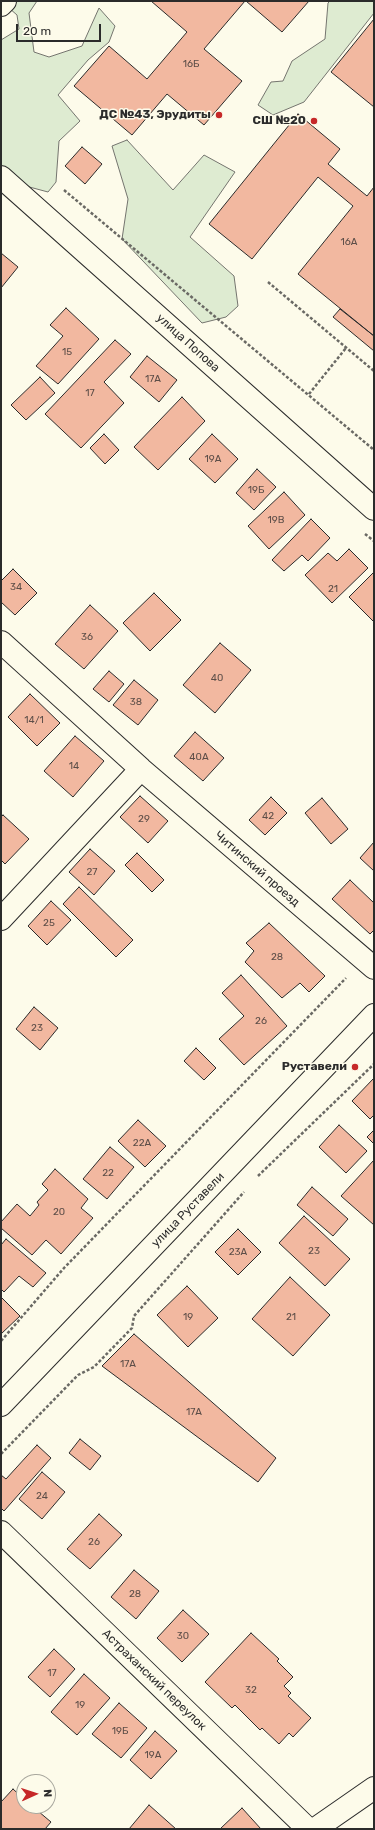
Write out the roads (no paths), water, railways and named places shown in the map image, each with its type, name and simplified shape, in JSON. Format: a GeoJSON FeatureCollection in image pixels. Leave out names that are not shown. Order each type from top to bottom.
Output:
{"type":"FeatureCollection","features":[{"type":"Feature","properties":{"kind":"street"},"geometry":{"type":"LineString","coordinates":[[1,5],[5,1]]}},
{"type":"Feature","properties":{"kind":"street","name":"улица Попова"},"geometry":{"type":"LineString","coordinates":[[1,178],[374,509]]}},
{"type":"Feature","properties":{"kind":"street","name":"Читинский проезд"},"geometry":{"type":"LineString","coordinates":[[1,642],[141,769],[369,964]]}},
{"type":"Feature","properties":{"kind":"street"},"geometry":{"type":"LineString","coordinates":[[1,919],[141,769]]}},
{"type":"Feature","properties":{"kind":"street","name":"улица Руставели"},"geometry":{"type":"LineString","coordinates":[[1,1405],[374,1015]]}},
{"type":"Feature","properties":{"kind":"street","name":"Астраханский переулок"},"geometry":{"type":"LineString","coordinates":[[1,1532],[308,1829]]}},
{"type":"Feature","properties":{"kind":"street"},"geometry":{"type":"LineString","coordinates":[[314,1829],[374,1788]]}},
{"type":"Feature","properties":{"kind":"place","name":"ДС №43, Эрудиты"},"geometry":{"type":"Point","coordinates":[219,115]}},
{"type":"Feature","properties":{"kind":"place","name":"СШ №20"},"geometry":{"type":"Point","coordinates":[314,121]}},
{"type":"Feature","properties":{"kind":"place","name":"Руставели"},"geometry":{"type":"Point","coordinates":[355,1067]}}]}
